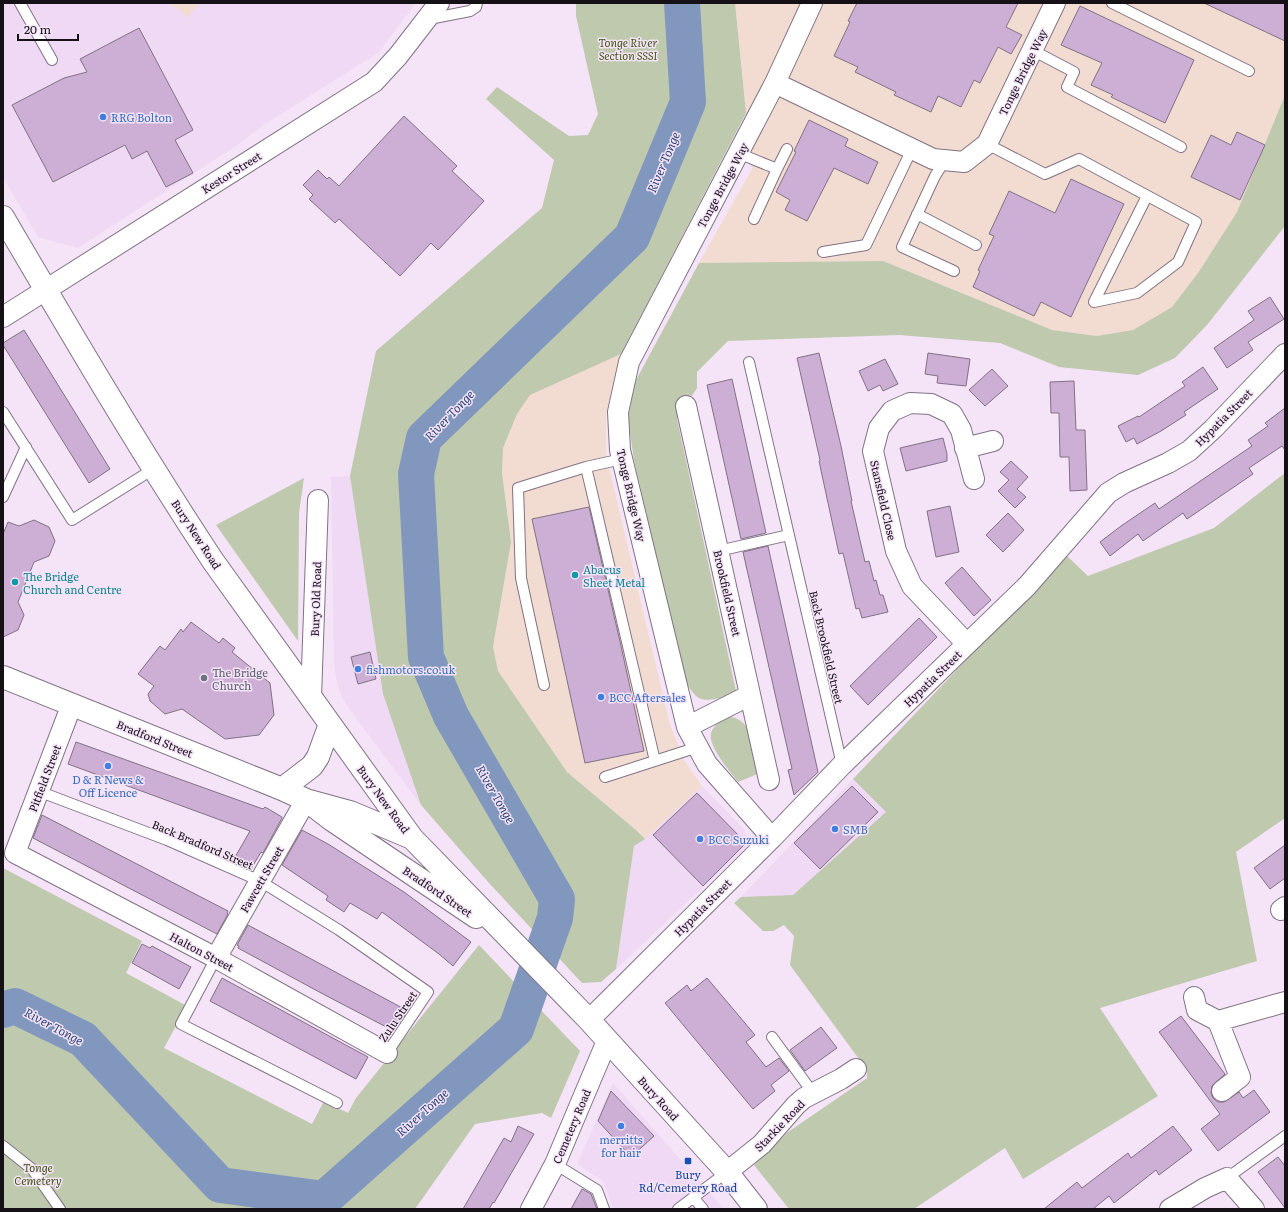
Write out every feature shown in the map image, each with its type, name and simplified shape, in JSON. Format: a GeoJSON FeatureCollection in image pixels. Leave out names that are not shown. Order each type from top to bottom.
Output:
{"type":"FeatureCollection","features":[{"type":"Feature","properties":{"kind":"main road","name":"Bury New Road"},"geometry":{"type":"LineString","coordinates":[[3,217],[213,561],[412,838]]}},
{"type":"Feature","properties":{"kind":"main road","name":"Bradford Street"},"geometry":{"type":"LineString","coordinates":[[3,677],[306,800],[350,812],[412,838]]}},
{"type":"Feature","properties":{"kind":"main road"},"geometry":{"type":"LineString","coordinates":[[282,789],[312,766],[318,757],[330,724]]}},
{"type":"Feature","properties":{"kind":"main road","name":"Bradford Street"},"geometry":{"type":"LineString","coordinates":[[306,800],[332,820],[517,946]]}},
{"type":"Feature","properties":{"kind":"main road"},"geometry":{"type":"LineString","coordinates":[[412,838],[517,946]]}},
{"type":"Feature","properties":{"kind":"main road","name":"Bury Road"},"geometry":{"type":"LineString","coordinates":[[517,946],[589,1020],[727,1172],[756,1209]]}},
{"type":"Feature","properties":{"kind":"street","name":"Kestor Street"},"geometry":{"type":"LineString","coordinates":[[3,317],[374,82],[398,56],[439,3]]}},
{"type":"Feature","properties":{"kind":"street","name":"Tonge Bridge Way"},"geometry":{"type":"LineString","coordinates":[[772,838],[707,764],[687,727],[620,450],[618,412],[629,362],[775,83],[812,3]]}},
{"type":"Feature","properties":{"kind":"street","name":"Tonge Bridge Way"},"geometry":{"type":"LineString","coordinates":[[775,83],[933,159],[964,162],[987,144],[1055,3]]}},
{"type":"Feature","properties":{"kind":"street","name":"Hypatia Street"},"geometry":{"type":"LineString","coordinates":[[589,1020],[772,838],[842,765],[1027,586],[1108,492],[1124,482],[1168,464],[1188,451],[1213,429],[1285,354]]}},
{"type":"Feature","properties":{"kind":"street","name":"Stansfield Close"},"geometry":{"type":"LineString","coordinates":[[967,644],[912,586],[896,551],[873,451],[879,428],[892,411],[910,403],[931,404],[952,414],[961,430],[974,479]]}},
{"type":"Feature","properties":{"kind":"street","name":"Brookfield Street"},"geometry":{"type":"LineString","coordinates":[[686,406],[769,780]]}},
{"type":"Feature","properties":{"kind":"street"},"geometry":{"type":"LineString","coordinates":[[965,448],[993,440]]}},
{"type":"Feature","properties":{"kind":"street","name":"Bury Old Road"},"geometry":{"type":"LineString","coordinates":[[311,697],[318,500]]}},
{"type":"Feature","properties":{"kind":"street"},"geometry":{"type":"LineString","coordinates":[[687,727],[750,695]]}},
{"type":"Feature","properties":{"kind":"street","name":"Pitfield Street"},"geometry":{"type":"LineString","coordinates":[[15,852],[72,704]]}},
{"type":"Feature","properties":{"kind":"street","name":"Fawcett Street"},"geometry":{"type":"LineString","coordinates":[[216,958],[306,800]]}},
{"type":"Feature","properties":{"kind":"street","name":"Halton Street"},"geometry":{"type":"LineString","coordinates":[[15,852],[216,958],[387,1053]]}},
{"type":"Feature","properties":{"kind":"street"},"geometry":{"type":"LineString","coordinates":[[1194,997],[1197,1010],[1218,1021],[1240,1077],[1222,1091]]}},
{"type":"Feature","properties":{"kind":"street"},"geometry":{"type":"LineString","coordinates":[[1218,1021],[1285,1002]]}},
{"type":"Feature","properties":{"kind":"street","name":"Cemetery Road"},"geometry":{"type":"LineString","coordinates":[[531,1209],[555,1164],[607,1041]]}},
{"type":"Feature","properties":{"kind":"street","name":"Starkie Road"},"geometry":{"type":"LineString","coordinates":[[727,1172],[762,1144],[796,1105],[813,1093],[842,1079],[856,1069]]}},
{"type":"Feature","properties":{"kind":"street"},"geometry":{"type":"LineString","coordinates":[[1170,1209],[1205,1188],[1227,1178],[1254,1209]]}},
{"type":"Feature","properties":{"kind":"lane"},"geometry":{"type":"LineString","coordinates":[[20,3],[52,60]]}},
{"type":"Feature","properties":{"kind":"lane"},"geometry":{"type":"LineString","coordinates":[[426,20],[438,16],[470,11],[476,7],[477,3]]}},
{"type":"Feature","properties":{"kind":"lane"},"geometry":{"type":"LineString","coordinates":[[1112,3],[1249,71]]}},
{"type":"Feature","properties":{"kind":"lane"},"geometry":{"type":"LineString","coordinates":[[1032,50],[1074,72],[1067,87],[1181,147]]}},
{"type":"Feature","properties":{"kind":"lane"},"geometry":{"type":"LineString","coordinates":[[987,144],[1045,174],[1079,159],[1196,222],[1178,262],[1137,293],[1094,302],[1147,196]]}},
{"type":"Feature","properties":{"kind":"lane"},"geometry":{"type":"LineString","coordinates":[[754,219],[787,149]]}},
{"type":"Feature","properties":{"kind":"lane"},"geometry":{"type":"LineString","coordinates":[[823,252],[866,245],[912,149]]}},
{"type":"Feature","properties":{"kind":"lane"},"geometry":{"type":"LineString","coordinates":[[738,153],[777,169]]}},
{"type":"Feature","properties":{"kind":"lane"},"geometry":{"type":"LineString","coordinates":[[945,160],[935,176],[902,247],[954,271]]}},
{"type":"Feature","properties":{"kind":"lane"},"geometry":{"type":"LineString","coordinates":[[917,214],[976,245]]}},
{"type":"Feature","properties":{"kind":"lane","name":"Back Brookfield Street"},"geometry":{"type":"LineString","coordinates":[[749,362],[842,765]]}},
{"type":"Feature","properties":{"kind":"lane"},"geometry":{"type":"LineString","coordinates":[[3,412],[72,520],[155,468]]}},
{"type":"Feature","properties":{"kind":"lane"},"geometry":{"type":"LineString","coordinates":[[3,497],[26,447]]}},
{"type":"Feature","properties":{"kind":"lane"},"geometry":{"type":"LineString","coordinates":[[544,685],[521,578],[518,488],[586,466],[622,459]]}},
{"type":"Feature","properties":{"kind":"lane"},"geometry":{"type":"LineString","coordinates":[[586,466],[655,761]]}},
{"type":"Feature","properties":{"kind":"lane"},"geometry":{"type":"LineString","coordinates":[[718,551],[789,535]]}},
{"type":"Feature","properties":{"kind":"lane"},"geometry":{"type":"LineString","coordinates":[[604,777],[698,747]]}},
{"type":"Feature","properties":{"kind":"lane","name":"Back Bradford Street"},"geometry":{"type":"LineString","coordinates":[[38,791],[167,840],[260,881],[339,930],[428,992]]}},
{"type":"Feature","properties":{"kind":"lane"},"geometry":{"type":"LineString","coordinates":[[216,958],[181,1024],[337,1103]]}},
{"type":"Feature","properties":{"kind":"lane","name":"Zulu Street"},"geometry":{"type":"LineString","coordinates":[[387,1053],[428,992]]}},
{"type":"Feature","properties":{"kind":"lane"},"geometry":{"type":"LineString","coordinates":[[772,1037],[813,1093]]}},
{"type":"Feature","properties":{"kind":"lane"},"geometry":{"type":"LineString","coordinates":[[1227,1178],[1285,1136]]}},
{"type":"Feature","properties":{"kind":"lane"},"geometry":{"type":"LineString","coordinates":[[3,1146],[32,1169],[60,1209]]}},
{"type":"Feature","properties":{"kind":"lane"},"geometry":{"type":"LineString","coordinates":[[555,1164],[597,1190],[604,1209]]}},
{"type":"Feature","properties":{"kind":"lane"},"geometry":{"type":"LineString","coordinates":[[678,1209],[727,1172]]}},
{"type":"Feature","properties":{"kind":"lane"},"geometry":{"type":"LineString","coordinates":[[693,1197],[703,1209]]}},
{"type":"Feature","properties":{"kind":"shaded area"},"geometry":{"type":"Polygon","coordinates":[[[3,3],[170,3],[188,17],[200,3],[416,3],[378,53],[262,126],[236,146],[78,248],[38,237],[3,177],[3,3]]]}},
{"type":"Feature","properties":{"kind":"shaded area"},"geometry":{"type":"Polygon","coordinates":[[[170,3],[200,3],[188,17],[170,3]]]}},
{"type":"Feature","properties":{"kind":"shaded area"},"geometry":{"type":"Polygon","coordinates":[[[735,3],[1285,3],[1285,95],[1237,212],[1198,273],[1172,307],[1133,330],[1097,336],[1052,330],[883,261],[699,263],[752,169],[735,3]]]}},
{"type":"Feature","properties":{"kind":"shaded area"},"geometry":{"type":"Polygon","coordinates":[[[621,354],[606,414],[606,455],[670,725],[684,760],[702,786],[645,839],[567,772],[498,671],[493,647],[511,542],[502,473],[503,448],[517,414],[530,395],[621,354]]]}},
{"type":"Feature","properties":{"kind":"shaded area"},"geometry":{"type":"Polygon","coordinates":[[[350,476],[383,694],[421,805],[347,706],[340,692],[336,678],[334,662],[331,477],[350,476]]]}},
{"type":"Feature","properties":{"kind":"shaded area"},"geometry":{"type":"Polygon","coordinates":[[[853,779],[886,812],[793,895],[741,897],[853,779]]]}},
{"type":"Feature","properties":{"kind":"shaded area"},"geometry":{"type":"Polygon","coordinates":[[[702,786],[744,829],[748,845],[616,969],[634,846],[645,839],[702,786]]]}},
{"type":"Feature","properties":{"kind":"shaded area"},"geometry":{"type":"Polygon","coordinates":[[[613,1083],[724,1209],[613,1209],[603,1181],[577,1164],[613,1083]]]}},
{"type":"Feature","properties":{"kind":"green space","name":"Tonge River Section SSSI"},"geometry":{"type":"Polygon","coordinates":[[[576,3],[735,3],[746,113],[621,354],[530,395],[517,414],[503,448],[502,473],[511,542],[493,647],[498,671],[567,772],[645,839],[634,846],[616,969],[601,982],[582,983],[489,883],[421,805],[383,694],[350,476],[376,351],[542,208],[554,160],[486,99],[497,87],[569,136],[588,135],[598,114],[576,16],[576,3]]]}},
{"type":"Feature","properties":{"kind":"green space"},"geometry":{"type":"Polygon","coordinates":[[[1285,95],[1285,226],[1207,325],[1175,358],[1138,375],[1059,367],[1000,343],[899,335],[728,341],[697,372],[697,388],[677,419],[736,691],[710,700],[700,699],[696,696],[686,683],[634,460],[628,418],[635,382],[699,263],[883,261],[1052,330],[1097,336],[1133,330],[1172,307],[1198,273],[1237,212],[1285,95]]]}},
{"type":"Feature","properties":{"kind":"green space"},"geometry":{"type":"Polygon","coordinates":[[[1285,473],[1285,818],[1236,852],[1257,961],[1100,1008],[1158,1096],[1023,1179],[1005,1148],[914,1209],[789,1209],[754,1165],[788,1132],[867,1078],[867,1070],[790,965],[794,936],[784,925],[773,931],[763,931],[734,903],[741,897],[793,895],[886,812],[853,779],[1066,555],[1088,576],[1214,528],[1285,473]]]}},
{"type":"Feature","properties":{"kind":"green space"},"geometry":{"type":"Polygon","coordinates":[[[304,478],[299,513],[298,641],[216,525],[304,478]]]}},
{"type":"Feature","properties":{"kind":"green space"},"geometry":{"type":"Polygon","coordinates":[[[729,717],[740,721],[749,730],[762,772],[738,782],[720,759],[711,739],[711,733],[715,726],[723,719],[729,717]]]}},
{"type":"Feature","properties":{"kind":"green space","name":"Tonge Cemetery"},"geometry":{"type":"Polygon","coordinates":[[[3,868],[142,941],[126,973],[187,1006],[164,1048],[312,1124],[324,1101],[348,1113],[356,1098],[479,945],[580,1051],[551,1118],[542,1113],[475,1124],[415,1209],[3,1209],[3,868]]]}},
{"type":"Feature","properties":{"kind":"building"},"geometry":{"type":"Polygon","coordinates":[[[857,3],[1018,3],[1006,27],[1022,35],[1011,54],[998,47],[980,83],[974,80],[961,107],[938,96],[931,112],[894,95],[896,92],[855,72],[858,67],[834,56],[857,3]]]}},
{"type":"Feature","properties":{"kind":"building"},"geometry":{"type":"Polygon","coordinates":[[[1204,3],[1285,3],[1285,41],[1204,3]]]}},
{"type":"Feature","properties":{"kind":"building"},"geometry":{"type":"Polygon","coordinates":[[[1080,6],[1194,60],[1165,123],[1111,97],[1113,95],[1091,85],[1102,63],[1061,45],[1080,6]]]}},
{"type":"Feature","properties":{"kind":"building","name":"RRG Bolton"},"geometry":{"type":"Polygon","coordinates":[[[139,28],[193,130],[175,140],[193,173],[166,187],[147,151],[132,159],[125,145],[53,182],[12,105],[64,78],[87,72],[80,59],[139,28]]]}},
{"type":"Feature","properties":{"kind":"building"},"geometry":{"type":"Polygon","coordinates":[[[404,116],[457,166],[452,171],[484,201],[438,250],[431,243],[400,276],[339,219],[335,223],[309,199],[313,195],[303,185],[318,170],[327,179],[329,177],[339,186],[404,116]]]}},
{"type":"Feature","properties":{"kind":"building"},"geometry":{"type":"Polygon","coordinates":[[[809,120],[848,139],[845,146],[878,162],[868,184],[834,168],[807,221],[785,210],[790,200],[776,192],[796,152],[794,151],[809,120]]]}},
{"type":"Feature","properties":{"kind":"building"},"geometry":{"type":"Polygon","coordinates":[[[1237,132],[1265,145],[1240,200],[1191,177],[1211,135],[1231,145],[1237,132]]]}},
{"type":"Feature","properties":{"kind":"building"},"geometry":{"type":"Polygon","coordinates":[[[1071,179],[1124,204],[1071,317],[1041,302],[1034,316],[973,287],[980,271],[978,270],[994,236],[989,234],[1009,191],[1055,213],[1071,179]]]}},
{"type":"Feature","properties":{"kind":"building"},"geometry":{"type":"Polygon","coordinates":[[[1270,297],[1284,319],[1248,342],[1253,350],[1227,368],[1214,348],[1254,320],[1248,311],[1270,297]]]}},
{"type":"Feature","properties":{"kind":"building"},"geometry":{"type":"Polygon","coordinates":[[[24,330],[110,469],[89,483],[3,345],[3,343],[24,330]]]}},
{"type":"Feature","properties":{"kind":"building"},"geometry":{"type":"Polygon","coordinates":[[[819,353],[841,446],[851,501],[865,562],[869,561],[874,581],[876,580],[880,595],[883,595],[888,612],[862,618],[859,608],[856,609],[843,553],[839,554],[797,358],[819,353]]]}},
{"type":"Feature","properties":{"kind":"building"},"geometry":{"type":"Polygon","coordinates":[[[928,353],[970,359],[966,386],[937,383],[938,376],[925,374],[928,353]]]}},
{"type":"Feature","properties":{"kind":"building"},"geometry":{"type":"Polygon","coordinates":[[[885,359],[898,384],[883,391],[880,385],[868,391],[859,371],[885,359]]]}},
{"type":"Feature","properties":{"kind":"building"},"geometry":{"type":"Polygon","coordinates":[[[1203,367],[1218,389],[1184,412],[1186,415],[1161,431],[1137,444],[1134,438],[1126,442],[1118,426],[1138,416],[1139,417],[1185,386],[1182,382],[1203,367]]]}},
{"type":"Feature","properties":{"kind":"building"},"geometry":{"type":"Polygon","coordinates":[[[992,369],[1008,386],[985,406],[969,390],[992,369]]]}},
{"type":"Feature","properties":{"kind":"building"},"geometry":{"type":"Polygon","coordinates":[[[732,379],[766,533],[741,539],[707,385],[732,379]]]}},
{"type":"Feature","properties":{"kind":"building"},"geometry":{"type":"Polygon","coordinates":[[[1074,381],[1076,430],[1085,430],[1087,490],[1070,491],[1069,457],[1060,457],[1059,413],[1051,413],[1050,382],[1074,381]]]}},
{"type":"Feature","properties":{"kind":"building"},"geometry":{"type":"Polygon","coordinates":[[[1285,408],[1285,450],[1282,446],[1249,468],[1253,474],[1187,519],[1183,513],[1143,541],[1138,534],[1110,556],[1100,542],[1155,503],[1159,509],[1252,446],[1248,440],[1268,426],[1265,423],[1285,408]]]}},
{"type":"Feature","properties":{"kind":"building"},"geometry":{"type":"Polygon","coordinates":[[[943,438],[947,461],[906,471],[900,448],[943,438]]]}},
{"type":"Feature","properties":{"kind":"building"},"geometry":{"type":"Polygon","coordinates":[[[1011,461],[1028,477],[1017,489],[1026,497],[1015,508],[998,491],[1009,480],[1000,472],[1011,461]]]}},
{"type":"Feature","properties":{"kind":"building"},"geometry":{"type":"Polygon","coordinates":[[[950,506],[959,552],[936,557],[927,511],[950,506]]]}},
{"type":"Feature","properties":{"kind":"building"},"geometry":{"type":"Polygon","coordinates":[[[589,507],[644,751],[585,763],[532,519],[589,507]]]}},
{"type":"Feature","properties":{"kind":"building"},"geometry":{"type":"Polygon","coordinates":[[[1008,513],[1024,530],[1003,552],[986,535],[1008,513]]]}},
{"type":"Feature","properties":{"kind":"building","name":"The Bridge Church and Centre"},"geometry":{"type":"Polygon","coordinates":[[[34,520],[49,527],[55,541],[49,556],[34,562],[18,602],[24,615],[18,630],[3,637],[3,534],[8,522],[19,526],[34,520]]]}},
{"type":"Feature","properties":{"kind":"building"},"geometry":{"type":"Polygon","coordinates":[[[768,546],[818,772],[794,795],[788,770],[792,769],[743,552],[768,546]]]}},
{"type":"Feature","properties":{"kind":"building"},"geometry":{"type":"Polygon","coordinates":[[[962,567],[991,600],[974,616],[945,583],[962,567]]]}},
{"type":"Feature","properties":{"kind":"building"},"geometry":{"type":"Polygon","coordinates":[[[919,618],[937,637],[868,705],[850,686],[919,618]]]}},
{"type":"Feature","properties":{"kind":"building","name":"The Bridge Church"},"geometry":{"type":"Polygon","coordinates":[[[191,622],[219,643],[223,638],[235,648],[232,652],[270,683],[274,715],[259,735],[225,739],[182,709],[165,714],[150,701],[148,694],[154,686],[138,674],[160,646],[165,650],[181,629],[183,632],[191,622]]]}},
{"type":"Feature","properties":{"kind":"building"},"geometry":{"type":"Polygon","coordinates":[[[370,652],[376,679],[358,684],[351,657],[370,652]]]}},
{"type":"Feature","properties":{"kind":"building"},"geometry":{"type":"Polygon","coordinates":[[[76,742],[263,809],[265,807],[282,818],[263,853],[261,852],[251,869],[234,859],[250,831],[68,764],[76,742]]]}},
{"type":"Feature","properties":{"kind":"building","name":"SMB"},"geometry":{"type":"Polygon","coordinates":[[[852,786],[878,812],[820,869],[794,843],[852,786]]]}},
{"type":"Feature","properties":{"kind":"building","name":"BCC Suzuki"},"geometry":{"type":"Polygon","coordinates":[[[697,793],[746,843],[703,886],[653,835],[697,793]]]}},
{"type":"Feature","properties":{"kind":"building"},"geometry":{"type":"Polygon","coordinates":[[[42,815],[228,911],[228,914],[217,934],[33,838],[42,815]]]}},
{"type":"Feature","properties":{"kind":"building"},"geometry":{"type":"Polygon","coordinates":[[[302,830],[328,844],[404,892],[471,942],[453,966],[382,912],[377,919],[350,903],[344,912],[326,900],[328,896],[282,865],[302,830]]]}},
{"type":"Feature","properties":{"kind":"building"},"geometry":{"type":"Polygon","coordinates":[[[1285,845],[1285,878],[1270,889],[1254,868],[1285,845]]]}},
{"type":"Feature","properties":{"kind":"building"},"geometry":{"type":"Polygon","coordinates":[[[248,925],[408,1011],[394,1031],[323,994],[238,948],[239,946],[237,945],[248,925]]]}},
{"type":"Feature","properties":{"kind":"building"},"geometry":{"type":"Polygon","coordinates":[[[142,944],[150,948],[152,946],[191,967],[179,989],[132,963],[142,944]]]}},
{"type":"Feature","properties":{"kind":"building"},"geometry":{"type":"Polygon","coordinates":[[[222,978],[368,1057],[356,1079],[210,1001],[222,978]]]}},
{"type":"Feature","properties":{"kind":"building"},"geometry":{"type":"Polygon","coordinates":[[[707,978],[755,1035],[746,1042],[766,1067],[779,1058],[789,1071],[771,1085],[775,1091],[753,1109],[665,1003],[687,985],[691,991],[707,978]]]}},
{"type":"Feature","properties":{"kind":"building"},"geometry":{"type":"Polygon","coordinates":[[[1181,1016],[1225,1074],[1212,1086],[1211,1093],[1213,1098],[1218,1102],[1224,1102],[1239,1092],[1243,1098],[1254,1090],[1270,1112],[1218,1151],[1201,1129],[1220,1114],[1159,1032],[1181,1016]]]}},
{"type":"Feature","properties":{"kind":"building"},"geometry":{"type":"Polygon","coordinates":[[[821,1027],[837,1048],[805,1071],[790,1050],[821,1027]]]}},
{"type":"Feature","properties":{"kind":"building"},"geometry":{"type":"Polygon","coordinates":[[[611,1091],[654,1136],[631,1157],[598,1121],[611,1091]]]}},
{"type":"Feature","properties":{"kind":"building"},"geometry":{"type":"Polygon","coordinates":[[[518,1126],[534,1134],[494,1203],[493,1202],[489,1209],[463,1209],[504,1138],[511,1142],[518,1126]]]}},
{"type":"Feature","properties":{"kind":"building"},"geometry":{"type":"Polygon","coordinates":[[[1173,1126],[1192,1150],[1159,1175],[1156,1170],[1114,1203],[1109,1196],[1093,1209],[1044,1209],[1077,1182],[1082,1188],[1128,1153],[1131,1158],[1173,1126]]]}},
{"type":"Feature","properties":{"kind":"building"},"geometry":{"type":"Polygon","coordinates":[[[1278,1157],[1285,1166],[1285,1208],[1258,1172],[1278,1157]]]}},
{"type":"Feature","properties":{"kind":"building"},"geometry":{"type":"Polygon","coordinates":[[[582,1189],[591,1194],[597,1209],[571,1209],[582,1189]]]}},
{"type":"Feature","properties":{"kind":"waterway","name":"River Tonge"},"geometry":{"type":"LineString","coordinates":[[3,1010],[15,1006],[83,1039],[220,1185],[324,1199],[516,1029],[555,918],[557,899],[451,716],[426,657],[416,474],[424,438],[632,237],[688,102],[682,3]]}},
{"type":"Feature","properties":{"kind":"place","name":"RRG Bolton"},"geometry":{"type":"Point","coordinates":[103,117]}},
{"type":"Feature","properties":{"kind":"place","name":"Abacus Sheet Metal"},"geometry":{"type":"Point","coordinates":[575,575]}},
{"type":"Feature","properties":{"kind":"place","name":"The Bridge Church and Centre"},"geometry":{"type":"Point","coordinates":[15,582]}},
{"type":"Feature","properties":{"kind":"place","name":"fishmotors.co.uk"},"geometry":{"type":"Point","coordinates":[358,669]}},
{"type":"Feature","properties":{"kind":"place","name":"The Bridge Church"},"geometry":{"type":"Point","coordinates":[204,678]}},
{"type":"Feature","properties":{"kind":"place","name":"BCC Aftersales"},"geometry":{"type":"Point","coordinates":[601,697]}},
{"type":"Feature","properties":{"kind":"place","name":"D & R News & Off Licence"},"geometry":{"type":"Point","coordinates":[108,766]}},
{"type":"Feature","properties":{"kind":"place","name":"SMB"},"geometry":{"type":"Point","coordinates":[835,829]}},
{"type":"Feature","properties":{"kind":"place","name":"BCC Suzuki"},"geometry":{"type":"Point","coordinates":[700,839]}},
{"type":"Feature","properties":{"kind":"place","name":"merritts for hair"},"geometry":{"type":"Point","coordinates":[621,1126]}},
{"type":"Feature","properties":{"kind":"place","name":"Bury Rd/Cemetery Road"},"geometry":{"type":"Point","coordinates":[688,1161]}}]}
